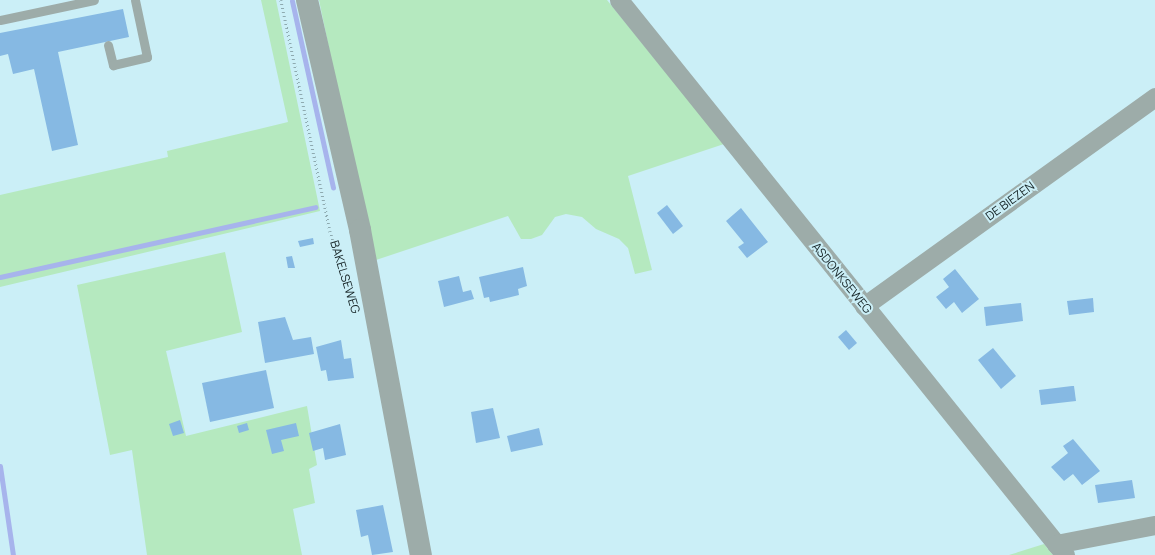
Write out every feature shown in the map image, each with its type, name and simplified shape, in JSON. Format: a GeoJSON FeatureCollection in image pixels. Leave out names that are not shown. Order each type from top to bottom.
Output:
{"type":"FeatureCollection","features":[{"type":"Feature","properties":{"kind":"street","name":"BAKELSEWEG"},"geometry":{"type":"LineString","coordinates":[[307,0],[360,230],[421,555]]}},
{"type":"Feature","properties":{"kind":"street","name":"ASDONKSEWEG"},"geometry":{"type":"LineString","coordinates":[[619,0],[1060,550]]}},
{"type":"Feature","properties":{"kind":"street","name":"DE BIEZEN"},"geometry":{"type":"LineString","coordinates":[[864,306],[1155,97]]}},
{"type":"Feature","properties":{"kind":"street"},"geometry":{"type":"LineString","coordinates":[[1060,550],[1155,525]]}},
{"type":"Feature","properties":{"kind":"lane"},"geometry":{"type":"LineString","coordinates":[[0,20],[94,0]]}},
{"type":"Feature","properties":{"kind":"lane"},"geometry":{"type":"LineString","coordinates":[[108,45],[113,65],[147,57],[135,0]]}},
{"type":"Feature","properties":{"kind":"path","name":"BAKELSEWEG"},"geometry":{"type":"LineString","coordinates":[[281,0],[330,231],[352,299]]}},
{"type":"Feature","properties":{"kind":"green space"},"geometry":{"type":"Polygon","coordinates":[[[261,0],[276,0],[320,211],[0,287],[0,195],[168,157],[167,151],[288,122],[261,0]]]}},
{"type":"Feature","properties":{"kind":"green space"},"geometry":{"type":"Polygon","coordinates":[[[319,0],[607,0],[724,144],[628,176],[652,270],[635,274],[628,248],[619,239],[596,229],[582,217],[566,214],[555,217],[542,235],[531,239],[521,239],[508,216],[373,261],[319,0]]]}},
{"type":"Feature","properties":{"kind":"green space"},"geometry":{"type":"Polygon","coordinates":[[[225,252],[242,332],[166,351],[186,436],[307,406],[317,465],[309,469],[315,503],[293,509],[302,555],[147,555],[132,450],[110,455],[77,285],[225,252]]]}},
{"type":"Feature","properties":{"kind":"green space"},"geometry":{"type":"Polygon","coordinates":[[[1044,544],[1053,555],[1009,555],[1044,544]]]}},
{"type":"Feature","properties":{"kind":"building"},"geometry":{"type":"Polygon","coordinates":[[[123,9],[129,37],[58,52],[78,145],[52,151],[34,69],[13,74],[8,54],[0,56],[0,33],[123,9]]]}},
{"type":"Feature","properties":{"kind":"building"},"geometry":{"type":"Polygon","coordinates":[[[667,205],[683,226],[673,234],[657,213],[667,205]]]}},
{"type":"Feature","properties":{"kind":"building"},"geometry":{"type":"Polygon","coordinates":[[[741,208],[768,242],[747,258],[738,247],[744,243],[726,221],[741,208]]]}},
{"type":"Feature","properties":{"kind":"building"},"geometry":{"type":"Polygon","coordinates":[[[313,238],[314,244],[300,247],[298,241],[313,238]]]}},
{"type":"Feature","properties":{"kind":"building"},"geometry":{"type":"Polygon","coordinates":[[[292,256],[295,268],[288,268],[286,257],[292,256]]]}},
{"type":"Feature","properties":{"kind":"building"},"geometry":{"type":"Polygon","coordinates":[[[523,267],[527,286],[518,289],[519,295],[490,302],[489,297],[484,298],[479,277],[523,267]]]}},
{"type":"Feature","properties":{"kind":"building"},"geometry":{"type":"Polygon","coordinates":[[[955,269],[979,299],[962,313],[954,302],[946,309],[936,297],[949,287],[943,279],[955,269]]]}},
{"type":"Feature","properties":{"kind":"building"},"geometry":{"type":"Polygon","coordinates":[[[459,276],[463,292],[471,290],[474,299],[444,307],[438,281],[459,276]]]}},
{"type":"Feature","properties":{"kind":"building"},"geometry":{"type":"Polygon","coordinates":[[[1093,298],[1094,312],[1069,315],[1067,301],[1093,298]]]}},
{"type":"Feature","properties":{"kind":"building"},"geometry":{"type":"Polygon","coordinates":[[[1021,303],[1023,321],[986,326],[984,307],[1021,303]]]}},
{"type":"Feature","properties":{"kind":"building"},"geometry":{"type":"Polygon","coordinates":[[[285,317],[293,340],[311,337],[314,354],[265,363],[258,322],[285,317]]]}},
{"type":"Feature","properties":{"kind":"building"},"geometry":{"type":"Polygon","coordinates":[[[846,330],[857,343],[849,350],[838,337],[846,330]]]}},
{"type":"Feature","properties":{"kind":"building"},"geometry":{"type":"Polygon","coordinates":[[[341,340],[344,359],[351,358],[354,378],[328,381],[326,370],[321,371],[316,347],[341,340]]]}},
{"type":"Feature","properties":{"kind":"building"},"geometry":{"type":"Polygon","coordinates":[[[993,348],[1016,376],[1001,389],[978,360],[993,348]]]}},
{"type":"Feature","properties":{"kind":"building"},"geometry":{"type":"Polygon","coordinates":[[[266,370],[274,408],[210,422],[202,383],[266,370]]]}},
{"type":"Feature","properties":{"kind":"building"},"geometry":{"type":"Polygon","coordinates":[[[1074,386],[1076,401],[1041,405],[1039,390],[1074,386]]]}},
{"type":"Feature","properties":{"kind":"building"},"geometry":{"type":"Polygon","coordinates":[[[493,408],[500,438],[476,443],[471,412],[493,408]]]}},
{"type":"Feature","properties":{"kind":"building"},"geometry":{"type":"Polygon","coordinates":[[[180,420],[184,433],[173,436],[169,424],[180,420]]]}},
{"type":"Feature","properties":{"kind":"building"},"geometry":{"type":"Polygon","coordinates":[[[247,423],[249,430],[239,433],[237,426],[247,423]]]}},
{"type":"Feature","properties":{"kind":"building"},"geometry":{"type":"Polygon","coordinates":[[[296,423],[299,436],[281,440],[284,451],[272,454],[266,430],[296,423]]]}},
{"type":"Feature","properties":{"kind":"building"},"geometry":{"type":"Polygon","coordinates":[[[340,424],[346,455],[325,460],[323,448],[313,451],[309,433],[340,424]]]}},
{"type":"Feature","properties":{"kind":"building"},"geometry":{"type":"Polygon","coordinates":[[[539,428],[543,445],[511,452],[507,436],[539,428]]]}},
{"type":"Feature","properties":{"kind":"building"},"geometry":{"type":"Polygon","coordinates":[[[1073,439],[1100,471],[1082,485],[1073,474],[1064,481],[1051,467],[1068,453],[1063,446],[1073,439]]]}},
{"type":"Feature","properties":{"kind":"building"},"geometry":{"type":"Polygon","coordinates":[[[1132,480],[1135,498],[1098,503],[1095,485],[1132,480]]]}},
{"type":"Feature","properties":{"kind":"building"},"geometry":{"type":"Polygon","coordinates":[[[383,505],[393,552],[372,555],[368,535],[361,537],[356,510],[383,505]]]}},
{"type":"Feature","properties":{"kind":"waterway"},"geometry":{"type":"LineString","coordinates":[[292,1],[333,188]]}},
{"type":"Feature","properties":{"kind":"waterway"},"geometry":{"type":"LineString","coordinates":[[0,277],[315,207]]}},
{"type":"Feature","properties":{"kind":"waterway"},"geometry":{"type":"LineString","coordinates":[[0,466],[13,555]]}}]}
